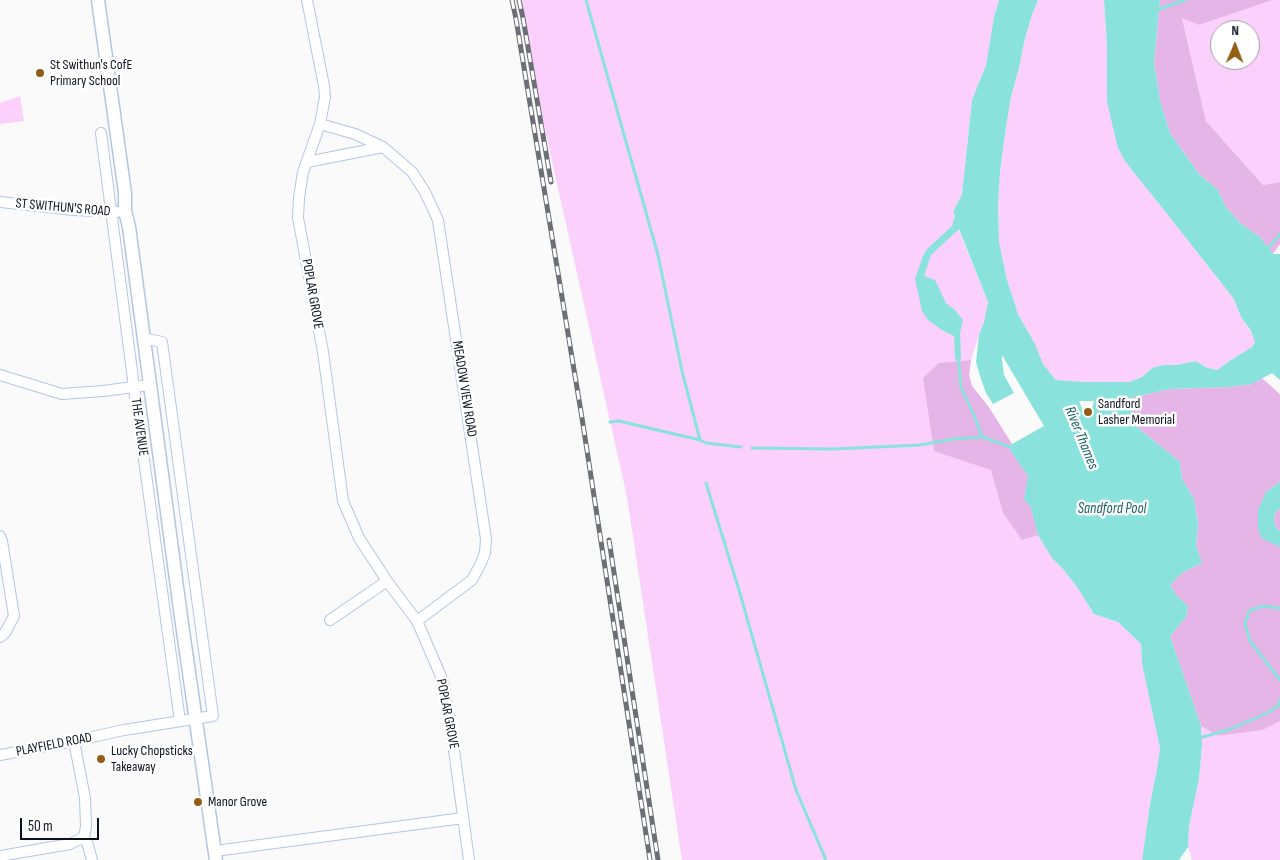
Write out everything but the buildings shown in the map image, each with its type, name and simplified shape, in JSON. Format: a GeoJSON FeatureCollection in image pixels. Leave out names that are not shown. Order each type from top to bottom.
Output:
{"type":"FeatureCollection","features":[{"type":"Feature","properties":{"kind":"street","name":"THE AVENUE"},"geometry":{"type":"LineString","coordinates":[[98,0],[125,193],[125,211],[129,227],[215,856]]}},
{"type":"Feature","properties":{"kind":"street","name":"POPLAR GROVE"},"geometry":{"type":"LineString","coordinates":[[307,0],[325,97],[320,124],[303,172],[298,218],[322,352],[343,501],[359,538],[387,581],[417,620],[443,682],[469,860]]}},
{"type":"Feature","properties":{"kind":"street","name":"MEADOW VIEW ROAD"},"geometry":{"type":"LineString","coordinates":[[320,124],[355,134],[383,147],[412,172],[425,192],[438,220],[486,539],[485,553],[472,580],[417,620]]}},
{"type":"Feature","properties":{"kind":"street","name":"THE AVENUE"},"geometry":{"type":"LineString","coordinates":[[101,133],[180,721]]}},
{"type":"Feature","properties":{"kind":"street"},"geometry":{"type":"LineString","coordinates":[[307,162],[383,147]]}},
{"type":"Feature","properties":{"kind":"street","name":"ST SWITHUN'S ROAD"},"geometry":{"type":"LineString","coordinates":[[0,202],[112,213],[125,211]]}},
{"type":"Feature","properties":{"kind":"street"},"geometry":{"type":"LineString","coordinates":[[143,338],[162,342],[164,352],[213,716],[196,719]]}},
{"type":"Feature","properties":{"kind":"street"},"geometry":{"type":"LineString","coordinates":[[0,375],[62,394],[150,385]]}},
{"type":"Feature","properties":{"kind":"street"},"geometry":{"type":"LineString","coordinates":[[0,536],[14,616],[5,634],[0,637]]}},
{"type":"Feature","properties":{"kind":"street"},"geometry":{"type":"LineString","coordinates":[[330,620],[387,581]]}},
{"type":"Feature","properties":{"kind":"street","name":"PLAYFIELD ROAD"},"geometry":{"type":"LineString","coordinates":[[0,755],[124,730],[196,719]]}},
{"type":"Feature","properties":{"kind":"street"},"geometry":{"type":"LineString","coordinates":[[0,856],[70,844],[82,838],[86,826],[85,798],[74,741]]}},
{"type":"Feature","properties":{"kind":"street"},"geometry":{"type":"LineString","coordinates":[[215,856],[463,818]]}},
{"type":"Feature","properties":{"kind":"street"},"geometry":{"type":"LineString","coordinates":[[82,838],[86,842],[92,860]]}},
{"type":"Feature","properties":{"kind":"shaded area"},"geometry":{"type":"Polygon","coordinates":[[[516,0],[999,0],[994,17],[986,65],[972,100],[962,194],[953,212],[988,302],[984,322],[971,360],[969,375],[972,386],[988,406],[1012,444],[1010,450],[1028,476],[1052,558],[1077,587],[1094,614],[1118,622],[1141,644],[1142,664],[1160,748],[1142,860],[682,860],[627,497],[516,0]]]}},
{"type":"Feature","properties":{"kind":"shaded area"},"geometry":{"type":"Polygon","coordinates":[[[1038,0],[1104,0],[1107,45],[1107,102],[1135,174],[1234,299],[1241,317],[1254,337],[1255,342],[1252,347],[1217,370],[1205,367],[1196,361],[1152,368],[1142,377],[1129,382],[1056,380],[1043,364],[1035,344],[1018,314],[1007,280],[999,242],[998,205],[1000,172],[1011,97],[1025,38],[1038,0]]]}},
{"type":"Feature","properties":{"kind":"shaded area"},"geometry":{"type":"Polygon","coordinates":[[[1160,0],[1273,0],[1199,25],[1182,18],[1206,121],[1263,185],[1280,182],[1280,244],[1273,254],[1260,237],[1240,223],[1225,206],[1218,190],[1199,174],[1170,133],[1160,101],[1154,62],[1160,0]]]}},
{"type":"Feature","properties":{"kind":"shaded area"},"geometry":{"type":"Polygon","coordinates":[[[1273,0],[1280,0],[1280,182],[1263,185],[1206,121],[1182,17],[1199,25],[1210,21],[1210,70],[1260,70],[1260,20],[1214,20],[1273,0]]]}},
{"type":"Feature","properties":{"kind":"shaded area"},"geometry":{"type":"Polygon","coordinates":[[[20,96],[24,121],[0,124],[0,103],[20,96]]]}},
{"type":"Feature","properties":{"kind":"shaded area"},"geometry":{"type":"Polygon","coordinates":[[[971,360],[969,375],[972,386],[988,406],[1012,444],[1010,450],[1028,476],[1024,499],[1030,505],[1038,535],[1022,540],[1003,513],[991,470],[934,451],[923,378],[939,363],[971,360]]]}},
{"type":"Feature","properties":{"kind":"shaded area"},"geometry":{"type":"Polygon","coordinates":[[[1262,378],[1280,394],[1280,482],[1266,492],[1271,542],[1280,547],[1280,721],[1263,730],[1218,736],[1201,726],[1170,636],[1186,617],[1188,606],[1177,596],[1170,585],[1182,573],[1202,563],[1196,546],[1198,524],[1194,499],[1182,479],[1180,462],[1137,427],[1130,398],[1170,389],[1228,387],[1252,384],[1262,378]]]}},
{"type":"Feature","properties":{"kind":"shaded area"},"geometry":{"type":"Polygon","coordinates":[[[1280,508],[1280,532],[1275,526],[1274,515],[1280,508]]]}},
{"type":"Feature","properties":{"kind":"shaded area"},"geometry":{"type":"Polygon","coordinates":[[[1280,721],[1280,860],[1192,860],[1188,847],[1189,826],[1199,779],[1202,746],[1201,726],[1218,736],[1263,730],[1280,721]]]}},
{"type":"Feature","properties":{"kind":"water"},"geometry":{"type":"Polygon","coordinates":[[[999,0],[1038,0],[1025,38],[1006,127],[1000,172],[998,205],[999,242],[1007,280],[1018,314],[1035,344],[1043,364],[1056,380],[1129,382],[1142,377],[1152,368],[1196,361],[1205,367],[1217,370],[1252,347],[1255,342],[1251,331],[1241,317],[1234,299],[1125,161],[1118,148],[1107,102],[1107,45],[1104,0],[1160,0],[1154,62],[1160,101],[1170,133],[1199,174],[1218,190],[1225,206],[1240,223],[1260,237],[1273,254],[1280,254],[1280,380],[1272,373],[1252,384],[1228,387],[1170,389],[1130,398],[1137,427],[1180,462],[1182,479],[1194,499],[1198,524],[1196,546],[1202,563],[1182,573],[1170,585],[1177,596],[1188,606],[1186,617],[1170,636],[1201,726],[1202,746],[1199,779],[1189,826],[1188,847],[1179,860],[1142,860],[1160,748],[1142,664],[1141,644],[1118,622],[1094,614],[1077,587],[1052,558],[1038,535],[1030,505],[1024,500],[1028,476],[1010,450],[1012,444],[1044,426],[1002,355],[1004,375],[1014,393],[993,404],[986,393],[976,362],[979,335],[988,302],[959,229],[931,255],[924,276],[935,280],[946,303],[963,320],[960,333],[961,358],[959,361],[955,359],[954,336],[929,321],[922,311],[915,279],[927,249],[952,226],[955,216],[953,212],[962,194],[972,100],[986,65],[994,17],[999,0]],[[1079,401],[1084,413],[1090,415],[1094,401],[1079,401]]]}},
{"type":"Feature","properties":{"kind":"water"},"geometry":{"type":"Polygon","coordinates":[[[1280,482],[1280,508],[1274,515],[1275,526],[1280,532],[1280,547],[1261,538],[1258,528],[1258,510],[1266,492],[1280,482]]]}},
{"type":"Feature","properties":{"kind":"waterway"},"geometry":{"type":"LineString","coordinates":[[586,0],[658,255],[682,371],[700,440]]}},
{"type":"Feature","properties":{"kind":"waterway"},"geometry":{"type":"LineString","coordinates":[[1154,9],[1185,0]]}},
{"type":"Feature","properties":{"kind":"waterway"},"geometry":{"type":"LineString","coordinates":[[1266,251],[1280,234]]}},
{"type":"Feature","properties":{"kind":"waterway"},"geometry":{"type":"LineString","coordinates":[[958,357],[961,387],[982,437]]}},
{"type":"Feature","properties":{"kind":"waterway"},"geometry":{"type":"LineString","coordinates":[[610,422],[619,421],[706,443],[741,447]]}},
{"type":"Feature","properties":{"kind":"waterway"},"geometry":{"type":"LineString","coordinates":[[752,448],[834,449],[920,445],[954,439],[982,437],[1014,448]]}},
{"type":"Feature","properties":{"kind":"waterway"},"geometry":{"type":"LineString","coordinates":[[706,483],[739,590],[796,790],[826,860]]}},
{"type":"Feature","properties":{"kind":"waterway"},"geometry":{"type":"LineString","coordinates":[[1280,608],[1263,606],[1249,611],[1245,624],[1250,641],[1280,680]]}},
{"type":"Feature","properties":{"kind":"waterway"},"geometry":{"type":"LineString","coordinates":[[1199,738],[1231,729],[1267,713],[1279,705],[1280,700]]}},
{"type":"Feature","properties":{"kind":"railway"},"geometry":{"type":"LineString","coordinates":[[512,0],[582,418],[650,860]]}},
{"type":"Feature","properties":{"kind":"railway"},"geometry":{"type":"LineString","coordinates":[[519,0],[551,182]]}},
{"type":"Feature","properties":{"kind":"railway"},"geometry":{"type":"LineString","coordinates":[[609,540],[658,860]]}},
{"type":"Feature","properties":{"kind":"place","name":"St Swithun's CofE Primary School"},"geometry":{"type":"Point","coordinates":[40,73]}},
{"type":"Feature","properties":{"kind":"place","name":"Sandford Lasher Memorial"},"geometry":{"type":"Point","coordinates":[1088,412]}},
{"type":"Feature","properties":{"kind":"place","name":"Lucky Chopsticks Takeaway"},"geometry":{"type":"Point","coordinates":[101,759]}},
{"type":"Feature","properties":{"kind":"place","name":"Manor Grove"},"geometry":{"type":"Point","coordinates":[198,802]}},
{"type":"Feature","properties":{"kind":"water label","name":"River Thames"},"geometry":{"type":"Point","coordinates":[1081,438]}},
{"type":"Feature","properties":{"kind":"water label","name":"Sandford Pool"},"geometry":{"type":"Point","coordinates":[1112,509]}}]}
